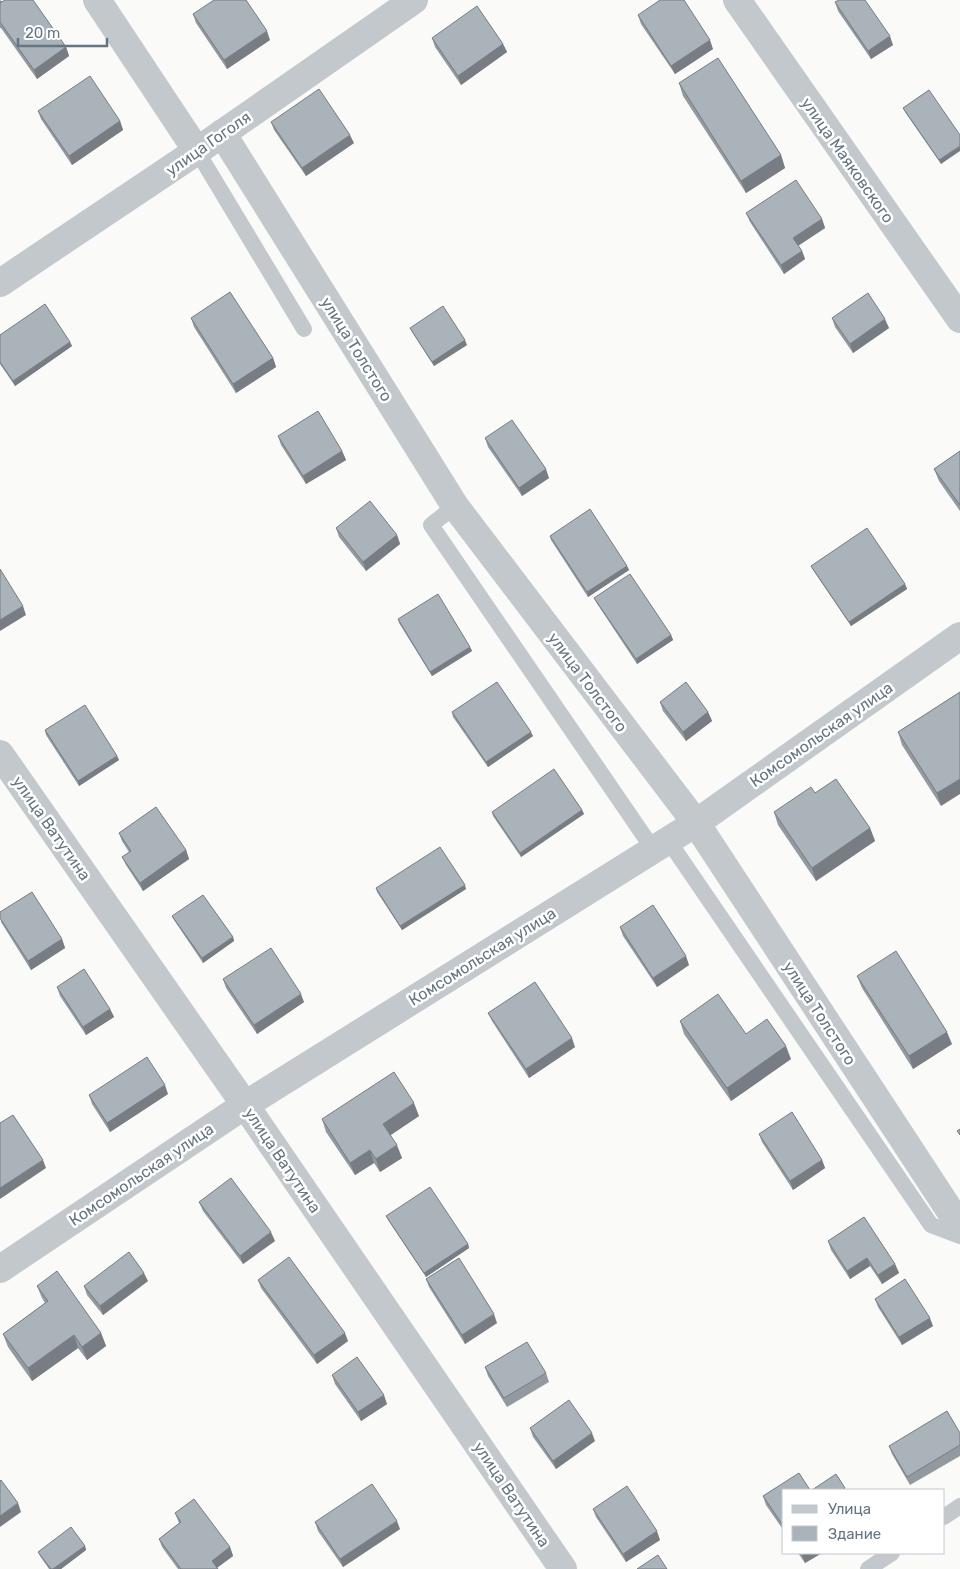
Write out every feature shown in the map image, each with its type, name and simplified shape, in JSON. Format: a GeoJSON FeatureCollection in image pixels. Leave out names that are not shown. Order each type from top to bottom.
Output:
{"type":"FeatureCollection","features":[{"type":"Feature","properties":{"kind":"street"},"geometry":{"type":"LineString","coordinates":[[97,0],[197,151]]}},
{"type":"Feature","properties":{"kind":"street","name":"улица Гоголя"},"geometry":{"type":"LineString","coordinates":[[0,283],[197,151],[414,0]]}},
{"type":"Feature","properties":{"kind":"street","name":"улица Маяковского"},"geometry":{"type":"LineString","coordinates":[[737,0],[960,319]]}},
{"type":"Feature","properties":{"kind":"street","name":"улица Толстого"},"geometry":{"type":"LineString","coordinates":[[222,133],[455,506],[696,823],[960,1226]]}},
{"type":"Feature","properties":{"kind":"street","name":"Комсомольская улица"},"geometry":{"type":"LineString","coordinates":[[0,1269],[245,1105],[696,823],[960,636]]}},
{"type":"Feature","properties":{"kind":"street","name":"улица Ватутина"},"geometry":{"type":"LineString","coordinates":[[0,754],[245,1105],[563,1569]]}},
{"type":"Feature","properties":{"kind":"lane"},"geometry":{"type":"LineString","coordinates":[[197,151],[304,330]]}},
{"type":"Feature","properties":{"kind":"lane"},"geometry":{"type":"LineString","coordinates":[[455,506],[432,525],[932,1225],[960,1236]]}},
{"type":"Feature","properties":{"kind":"lane"},"geometry":{"type":"LineString","coordinates":[[945,1516],[960,1506]]}},
{"type":"Feature","properties":{"kind":"lane"},"geometry":{"type":"LineString","coordinates":[[868,1569],[890,1554]]}},
{"type":"Feature","properties":{"kind":"building"},"geometry":{"type":"Polygon","coordinates":[[[5,0],[33,0],[66,47],[34,70],[0,22],[0,3],[5,0]]]}},
{"type":"Feature","properties":{"kind":"building"},"geometry":{"type":"Polygon","coordinates":[[[214,0],[246,0],[267,31],[224,60],[193,14],[214,0]]]}},
{"type":"Feature","properties":{"kind":"building"},"geometry":{"type":"Polygon","coordinates":[[[660,0],[684,0],[710,40],[671,66],[638,15],[660,0]]]}},
{"type":"Feature","properties":{"kind":"building"},"geometry":{"type":"Polygon","coordinates":[[[839,0],[865,0],[890,36],[868,51],[835,2],[839,0]]]}},
{"type":"Feature","properties":{"kind":"building"},"geometry":{"type":"Polygon","coordinates":[[[477,6],[503,44],[458,76],[432,38],[477,6]]]}},
{"type":"Feature","properties":{"kind":"building"},"geometry":{"type":"Polygon","coordinates":[[[718,58],[781,155],[741,181],[679,83],[718,58]]]}},
{"type":"Feature","properties":{"kind":"building"},"geometry":{"type":"Polygon","coordinates":[[[90,76],[120,121],[69,156],[38,111],[90,76]]]}},
{"type":"Feature","properties":{"kind":"building"},"geometry":{"type":"Polygon","coordinates":[[[319,89],[350,135],[302,168],[271,122],[319,89]]]}},
{"type":"Feature","properties":{"kind":"building"},"geometry":{"type":"Polygon","coordinates":[[[929,90],[960,135],[960,146],[939,160],[903,108],[929,90]]]}},
{"type":"Feature","properties":{"kind":"building"},"geometry":{"type":"Polygon","coordinates":[[[796,180],[822,219],[793,238],[802,251],[781,265],[746,213],[796,180]]]}},
{"type":"Feature","properties":{"kind":"building"},"geometry":{"type":"Polygon","coordinates":[[[230,292],[273,358],[233,384],[191,318],[230,292]]]}},
{"type":"Feature","properties":{"kind":"building"},"geometry":{"type":"Polygon","coordinates":[[[868,293],[885,319],[850,344],[832,318],[868,293]]]}},
{"type":"Feature","properties":{"kind":"building"},"geometry":{"type":"Polygon","coordinates":[[[45,304],[70,342],[13,381],[0,362],[0,335],[45,304]]]}},
{"type":"Feature","properties":{"kind":"building"},"geometry":{"type":"Polygon","coordinates":[[[443,306],[465,340],[432,362],[410,328],[443,306]]]}},
{"type":"Feature","properties":{"kind":"building"},"geometry":{"type":"Polygon","coordinates":[[[318,411],[342,451],[303,476],[278,436],[318,411]]]}},
{"type":"Feature","properties":{"kind":"building"},"geometry":{"type":"Polygon","coordinates":[[[512,420],[546,469],[519,488],[485,438],[512,420]]]}},
{"type":"Feature","properties":{"kind":"building"},"geometry":{"type":"Polygon","coordinates":[[[960,451],[960,505],[934,469],[960,451]]]}},
{"type":"Feature","properties":{"kind":"building"},"geometry":{"type":"Polygon","coordinates":[[[370,501],[397,535],[363,562],[336,528],[370,501]]]}},
{"type":"Feature","properties":{"kind":"building"},"geometry":{"type":"Polygon","coordinates":[[[590,509],[627,566],[587,592],[550,536],[590,509]]]}},
{"type":"Feature","properties":{"kind":"building"},"geometry":{"type":"Polygon","coordinates":[[[867,528],[905,584],[849,622],[811,566],[867,528]]]}},
{"type":"Feature","properties":{"kind":"building"},"geometry":{"type":"Polygon","coordinates":[[[0,569],[23,606],[0,620],[0,569]]]}},
{"type":"Feature","properties":{"kind":"building"},"geometry":{"type":"Polygon","coordinates":[[[630,574],[671,635],[636,659],[594,598],[630,574]]]}},
{"type":"Feature","properties":{"kind":"building"},"geometry":{"type":"Polygon","coordinates":[[[438,594],[470,647],[430,672],[398,619],[438,594]]]}},
{"type":"Feature","properties":{"kind":"building"},"geometry":{"type":"Polygon","coordinates":[[[497,682],[531,732],[486,762],[452,712],[497,682]]]}},
{"type":"Feature","properties":{"kind":"building"},"geometry":{"type":"Polygon","coordinates":[[[686,682],[708,712],[683,732],[660,702],[686,682]]]}},
{"type":"Feature","properties":{"kind":"building"},"geometry":{"type":"Polygon","coordinates":[[[960,692],[960,779],[937,793],[898,732],[960,692]]]}},
{"type":"Feature","properties":{"kind":"building"},"geometry":{"type":"Polygon","coordinates":[[[85,705],[117,756],[78,781],[45,730],[85,705]]]}},
{"type":"Feature","properties":{"kind":"building"},"geometry":{"type":"Polygon","coordinates":[[[554,769],[582,810],[520,853],[492,812],[554,769]]]}},
{"type":"Feature","properties":{"kind":"building"},"geometry":{"type":"Polygon","coordinates":[[[836,779],[870,828],[812,868],[774,812],[811,787],[815,793],[836,779]]]}},
{"type":"Feature","properties":{"kind":"building"},"geometry":{"type":"Polygon","coordinates":[[[156,807],[186,850],[140,883],[122,857],[131,851],[119,833],[156,807]]]}},
{"type":"Feature","properties":{"kind":"building"},"geometry":{"type":"Polygon","coordinates":[[[440,847],[465,885],[400,926],[376,888],[440,847]]]}},
{"type":"Feature","properties":{"kind":"building"},"geometry":{"type":"Polygon","coordinates":[[[32,892],[62,939],[28,961],[0,918],[0,912],[32,892]]]}},
{"type":"Feature","properties":{"kind":"building"},"geometry":{"type":"Polygon","coordinates":[[[203,895],[233,937],[202,958],[172,916],[203,895]]]}},
{"type":"Feature","properties":{"kind":"building"},"geometry":{"type":"Polygon","coordinates":[[[653,905],[686,956],[653,978],[620,927],[653,905]]]}},
{"type":"Feature","properties":{"kind":"building"},"geometry":{"type":"Polygon","coordinates":[[[271,948],[301,994],[254,1025],[223,979],[271,948]]]}},
{"type":"Feature","properties":{"kind":"building"},"geometry":{"type":"Polygon","coordinates":[[[896,951],[947,1032],[909,1056],[857,976],[896,951]]]}},
{"type":"Feature","properties":{"kind":"building"},"geometry":{"type":"Polygon","coordinates":[[[84,969],[110,1009],[83,1027],[57,987],[84,969]]]}},
{"type":"Feature","properties":{"kind":"building"},"geometry":{"type":"Polygon","coordinates":[[[535,982],[572,1038],[526,1069],[488,1013],[535,982]]]}},
{"type":"Feature","properties":{"kind":"building"},"geometry":{"type":"Polygon","coordinates":[[[718,994],[746,1034],[767,1019],[786,1046],[727,1088],[680,1021],[718,994]]]}},
{"type":"Feature","properties":{"kind":"building"},"geometry":{"type":"Polygon","coordinates":[[[147,1057],[165,1085],[107,1123],[89,1095],[147,1057]]]}},
{"type":"Feature","properties":{"kind":"building"},"geometry":{"type":"Polygon","coordinates":[[[394,1072],[414,1103],[383,1124],[397,1145],[376,1159],[370,1150],[350,1163],[322,1119],[394,1072]]]}},
{"type":"Feature","properties":{"kind":"building"},"geometry":{"type":"Polygon","coordinates":[[[792,1112],[822,1160],[790,1181],[759,1134],[792,1112]]]}},
{"type":"Feature","properties":{"kind":"building"},"geometry":{"type":"Polygon","coordinates":[[[13,1115],[43,1160],[0,1188],[0,1123],[13,1115]]]}},
{"type":"Feature","properties":{"kind":"building"},"geometry":{"type":"Polygon","coordinates":[[[231,1178],[271,1232],[240,1256],[199,1202],[231,1178]]]}},
{"type":"Feature","properties":{"kind":"building"},"geometry":{"type":"Polygon","coordinates":[[[430,1187],[468,1244],[424,1273],[386,1216],[430,1187]]]}},
{"type":"Feature","properties":{"kind":"building"},"geometry":{"type":"Polygon","coordinates":[[[864,1217],[895,1264],[878,1275],[867,1258],[847,1271],[828,1241],[864,1217]]]}},
{"type":"Feature","properties":{"kind":"building"},"geometry":{"type":"Polygon","coordinates":[[[129,1252],[144,1273],[100,1306],[84,1286],[129,1252]]]}},
{"type":"Feature","properties":{"kind":"building"},"geometry":{"type":"Polygon","coordinates":[[[289,1257],[345,1333],[314,1355],[258,1280],[289,1257]]]}},
{"type":"Feature","properties":{"kind":"building"},"geometry":{"type":"Polygon","coordinates":[[[459,1258],[494,1314],[462,1335],[426,1279],[459,1258]]]}},
{"type":"Feature","properties":{"kind":"building"},"geometry":{"type":"Polygon","coordinates":[[[57,1271],[101,1333],[82,1347],[74,1335],[28,1368],[3,1334],[48,1301],[37,1286],[57,1271]]]}},
{"type":"Feature","properties":{"kind":"building"},"geometry":{"type":"Polygon","coordinates":[[[905,1279],[930,1318],[899,1337],[875,1299],[905,1279]]]}},
{"type":"Feature","properties":{"kind":"building"},"geometry":{"type":"Polygon","coordinates":[[[527,1342],[546,1373],[504,1398],[485,1367],[527,1342]]]}},
{"type":"Feature","properties":{"kind":"building"},"geometry":{"type":"Polygon","coordinates":[[[357,1357],[384,1395],[358,1412],[332,1375],[357,1357]]]}},
{"type":"Feature","properties":{"kind":"building"},"geometry":{"type":"Polygon","coordinates":[[[569,1400],[592,1433],[553,1461],[530,1428],[569,1400]]]}},
{"type":"Feature","properties":{"kind":"building"},"geometry":{"type":"Polygon","coordinates":[[[947,1411],[960,1433],[960,1445],[907,1477],[889,1446],[947,1411]]]}},
{"type":"Feature","properties":{"kind":"building"},"geometry":{"type":"Polygon","coordinates":[[[799,1473],[809,1489],[782,1489],[782,1524],[763,1496],[799,1473]]]}},
{"type":"Feature","properties":{"kind":"building"},"geometry":{"type":"Polygon","coordinates":[[[836,1474],[845,1488],[844,1489],[814,1489],[836,1474]]]}},
{"type":"Feature","properties":{"kind":"building"},"geometry":{"type":"Polygon","coordinates":[[[0,1481],[18,1503],[0,1516],[0,1481]]]}},
{"type":"Feature","properties":{"kind":"building"},"geometry":{"type":"Polygon","coordinates":[[[372,1484],[397,1521],[340,1559],[315,1522],[372,1484]]]}},
{"type":"Feature","properties":{"kind":"building"},"geometry":{"type":"Polygon","coordinates":[[[627,1486],[657,1531],[623,1554],[593,1509],[627,1486]]]}},
{"type":"Feature","properties":{"kind":"building"},"geometry":{"type":"Polygon","coordinates":[[[194,1499],[230,1547],[212,1561],[218,1569],[181,1569],[159,1539],[181,1522],[175,1513],[194,1499]]]}},
{"type":"Feature","properties":{"kind":"building"},"geometry":{"type":"Polygon","coordinates":[[[71,1527],[85,1546],[51,1569],[38,1552],[71,1527]]]}},
{"type":"Feature","properties":{"kind":"building"},"geometry":{"type":"Polygon","coordinates":[[[658,1555],[667,1569],[637,1569],[658,1555]]]}}]}
